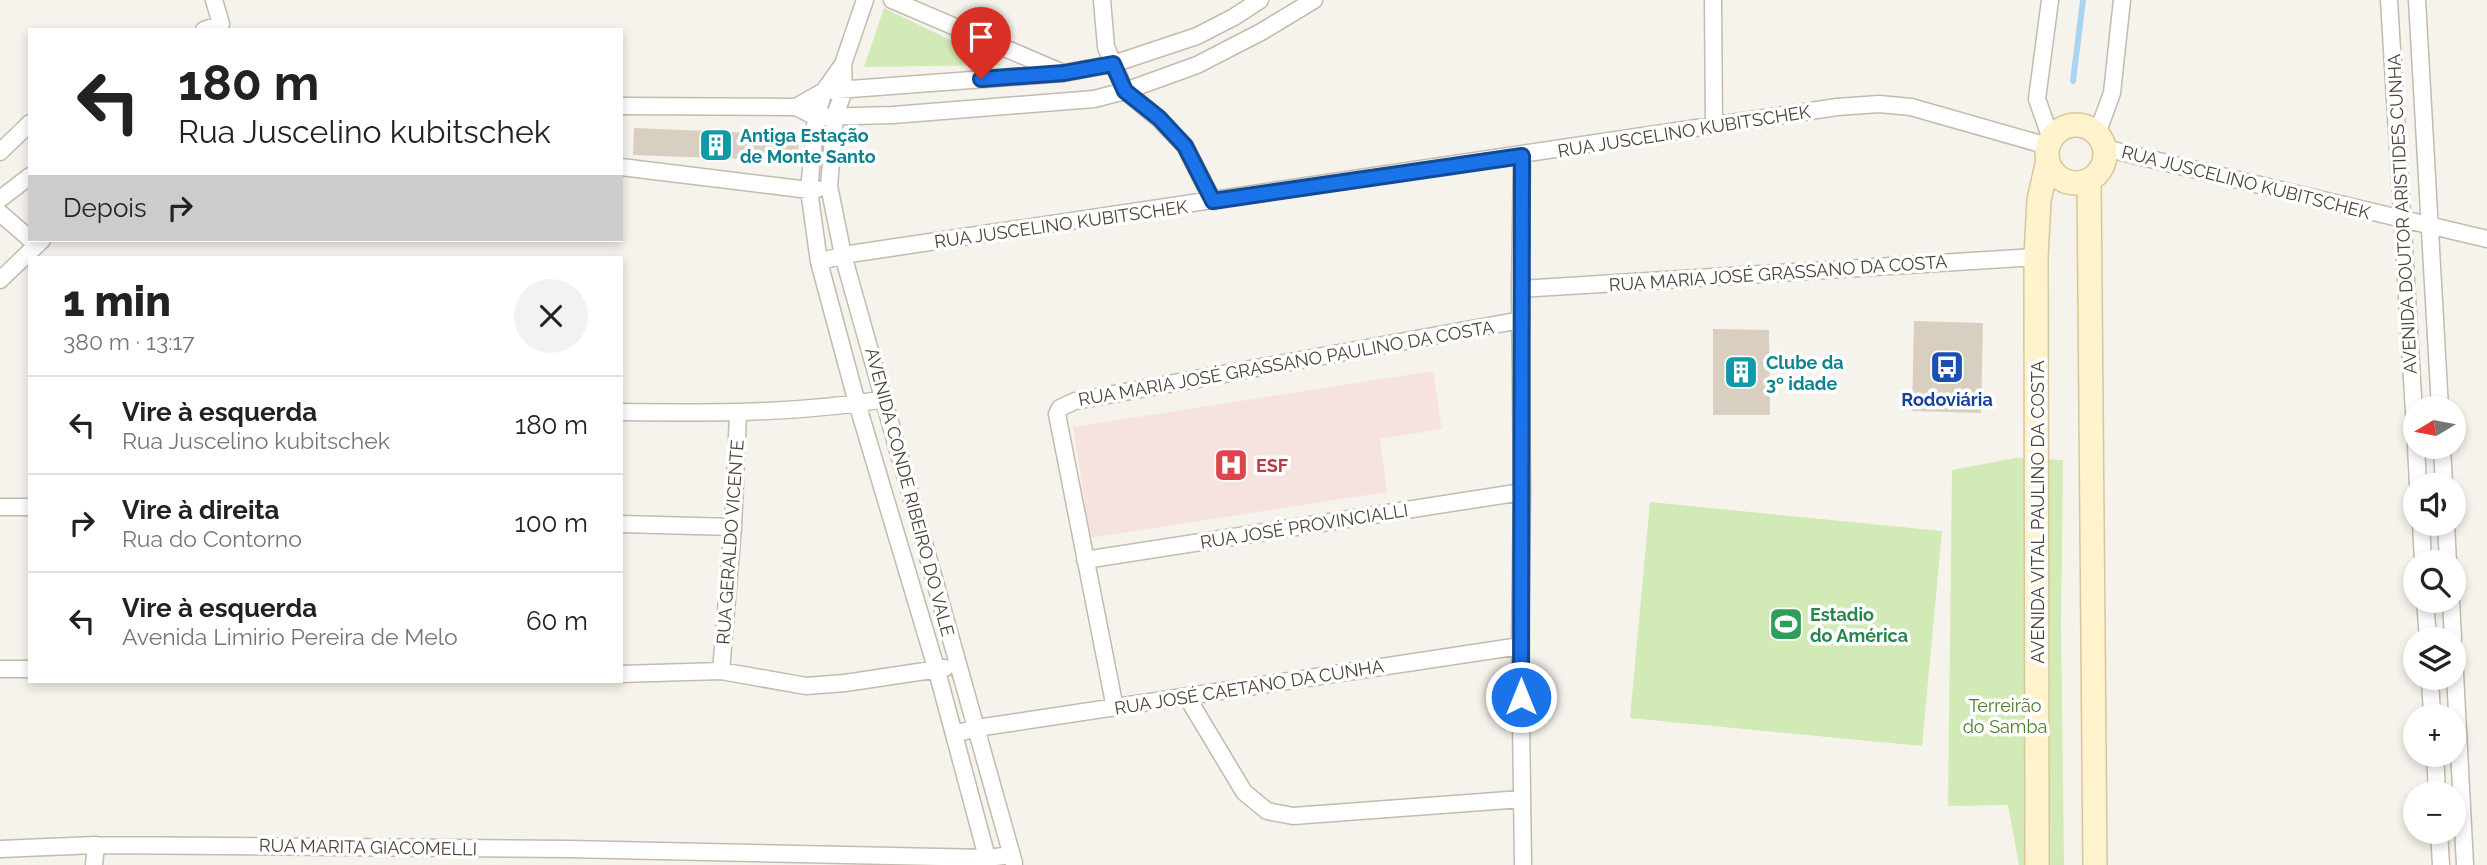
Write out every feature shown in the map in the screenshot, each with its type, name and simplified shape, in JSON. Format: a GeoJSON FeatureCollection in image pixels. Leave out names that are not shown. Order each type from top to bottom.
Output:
{"type":"FeatureCollection","features":[{"type":"Feature","properties":{"kind":"street"},"geometry":{"type":"LineString","coordinates":[[210,28],[221,24],[214,0]]}},
{"type":"Feature","properties":{"kind":"street"},"geometry":{"type":"LineString","coordinates":[[796,107],[824,91],[843,64],[865,0]]}},
{"type":"Feature","properties":{"kind":"street"},"geometry":{"type":"LineString","coordinates":[[892,0],[1064,73]]}},
{"type":"Feature","properties":{"kind":"street"},"geometry":{"type":"LineString","coordinates":[[1102,0],[1103,33],[1125,91],[1175,134],[1190,155],[1213,201]]}},
{"type":"Feature","properties":{"kind":"street"},"geometry":{"type":"LineString","coordinates":[[824,91],[1064,73],[1113,64],[1197,36],[1260,0]]}},
{"type":"Feature","properties":{"kind":"street"},"geometry":{"type":"LineString","coordinates":[[623,106],[796,107],[816,117],[893,115],[1094,99],[1125,91],[1197,65],[1261,32],[1314,0]]}},
{"type":"Feature","properties":{"kind":"street"},"geometry":{"type":"LineString","coordinates":[[1713,0],[1714,126]]}},
{"type":"Feature","properties":{"kind":"street"},"geometry":{"type":"LineString","coordinates":[[2050,0],[2037,99],[2054,173],[2070,182],[2089,180],[2102,166],[2100,141],[2112,93],[2122,0]]}},
{"type":"Feature","properties":{"kind":"street","name":"AVENIDA DOUTOR ARISTIDES CUNHA"},"geometry":{"type":"LineString","coordinates":[[2389,0],[2414,396]]}},
{"type":"Feature","properties":{"kind":"street","name":"AVENIDA DOUTOR ARISTIDES CUNHA"},"geometry":{"type":"LineString","coordinates":[[2417,0],[2439,396]]}},
{"type":"Feature","properties":{"kind":"street"},"geometry":{"type":"LineString","coordinates":[[843,64],[844,91]]}},
{"type":"Feature","properties":{"kind":"street","name":"AVENIDA CONDE RIBEIRO DO VALE"},"geometry":{"type":"LineString","coordinates":[[824,91],[816,117],[809,190],[819,262],[937,671],[988,862]]}},
{"type":"Feature","properties":{"kind":"street","name":"AVENIDA CONDE RIBEIRO DO VALE"},"geometry":{"type":"LineString","coordinates":[[844,91],[835,115],[829,187],[844,255],[1013,860]]}},
{"type":"Feature","properties":{"kind":"street","name":"RUA JUSCELINO KUBITSCHEK"},"geometry":{"type":"LineString","coordinates":[[819,262],[844,255],[1837,107],[1879,104],[1911,107],[2049,148]]}},
{"type":"Feature","properties":{"kind":"street"},"geometry":{"type":"LineString","coordinates":[[0,152],[28,125]]}},
{"type":"Feature","properties":{"kind":"street"},"geometry":{"type":"LineString","coordinates":[[2049,148],[2064,127],[2073,125],[2082,125],[2100,141]]}},
{"type":"Feature","properties":{"kind":"street","name":"RUA JUSCELINO KUBITSCHEK"},"geometry":{"type":"LineString","coordinates":[[2100,141],[2487,239]]}},
{"type":"Feature","properties":{"kind":"street","name":"AVENIDA VITAL PAULINO DA COSTA"},"geometry":{"type":"LineString","coordinates":[[2037,865],[2036,257],[2039,200],[2049,148]]}},
{"type":"Feature","properties":{"kind":"street"},"geometry":{"type":"LineString","coordinates":[[1522,156],[1520,646],[1523,865]]}},
{"type":"Feature","properties":{"kind":"street"},"geometry":{"type":"LineString","coordinates":[[623,167],[809,190],[829,187]]}},
{"type":"Feature","properties":{"kind":"street"},"geometry":{"type":"LineString","coordinates":[[0,199],[28,178]]}},
{"type":"Feature","properties":{"kind":"street"},"geometry":{"type":"LineString","coordinates":[[2089,180],[2095,865]]}},
{"type":"Feature","properties":{"kind":"street"},"geometry":{"type":"LineString","coordinates":[[0,213],[28,238]]}},
{"type":"Feature","properties":{"kind":"street"},"geometry":{"type":"LineString","coordinates":[[0,280],[35,244]]}},
{"type":"Feature","properties":{"kind":"street","name":"RUA MARIA JOSÉ GRASSANO DA COSTA"},"geometry":{"type":"LineString","coordinates":[[1520,289],[2036,257]]}},
{"type":"Feature","properties":{"kind":"street","name":"RUA MARIA JOSÉ GRASSANO PAULINO DA COSTA"},"geometry":{"type":"LineString","coordinates":[[1086,560],[1057,414],[1060,408],[1074,401],[1521,320]]}},
{"type":"Feature","properties":{"kind":"street"},"geometry":{"type":"LineString","coordinates":[[2410,340],[2436,337]]}},
{"type":"Feature","properties":{"kind":"street"},"geometry":{"type":"LineString","coordinates":[[623,412],[738,414],[885,399]]}},
{"type":"Feature","properties":{"kind":"street","name":"RUA GERALDO VICENTE"},"geometry":{"type":"LineString","coordinates":[[721,671],[733,527],[738,414]]}},
{"type":"Feature","properties":{"kind":"street","name":"RUA JOSÉ PROVINCIALLI"},"geometry":{"type":"LineString","coordinates":[[1086,560],[1522,492]]}},
{"type":"Feature","properties":{"kind":"street"},"geometry":{"type":"LineString","coordinates":[[0,507],[28,508]]}},
{"type":"Feature","properties":{"kind":"street"},"geometry":{"type":"LineString","coordinates":[[623,524],[733,527]]}},
{"type":"Feature","properties":{"kind":"street"},"geometry":{"type":"LineString","coordinates":[[1086,560],[1115,708]]}},
{"type":"Feature","properties":{"kind":"street","name":"RUA JOSÉ CAETANO DA CUNHA"},"geometry":{"type":"LineString","coordinates":[[954,734],[978,728],[1520,646]]}},
{"type":"Feature","properties":{"kind":"street"},"geometry":{"type":"LineString","coordinates":[[623,674],[721,671],[806,686],[937,671],[957,665]]}},
{"type":"Feature","properties":{"kind":"street"},"geometry":{"type":"LineString","coordinates":[[0,669],[28,669]]}},
{"type":"Feature","properties":{"kind":"street"},"geometry":{"type":"LineString","coordinates":[[2455,690],[2457,781]]}},
{"type":"Feature","properties":{"kind":"street"},"geometry":{"type":"LineString","coordinates":[[1187,697],[1244,792],[1267,811],[1293,816],[1522,799]]}},
{"type":"Feature","properties":{"kind":"street"},"geometry":{"type":"LineString","coordinates":[[2440,844],[2441,865]]}},
{"type":"Feature","properties":{"kind":"street"},"geometry":{"type":"LineString","coordinates":[[2461,844],[2465,865]]}},
{"type":"Feature","properties":{"kind":"street"},"geometry":{"type":"LineString","coordinates":[[94,865],[96,845]]}},
{"type":"Feature","properties":{"kind":"street","name":"RUA MARITA GIACOMELLI"},"geometry":{"type":"LineString","coordinates":[[0,849],[96,845],[567,857],[988,862],[1013,860]]}},
{"type":"Feature","properties":{"kind":"shaded area","name":"ESF"},"geometry":{"type":"Polygon","coordinates":[[[1433,371],[1442,429],[1380,439],[1387,492],[1090,538],[1073,427],[1433,371]]]}},
{"type":"Feature","properties":{"kind":"green space"},"geometry":{"type":"Polygon","coordinates":[[[884,8],[1002,65],[864,67],[884,8]]]}},
{"type":"Feature","properties":{"kind":"green space","name":"Terreirão do Samba"},"geometry":{"type":"Polygon","coordinates":[[[2016,458],[2063,460],[2061,625],[2064,865],[2019,865],[2008,805],[1948,806],[1952,470],[2016,458]]]}},
{"type":"Feature","properties":{"kind":"green space","name":"Estadio do América"},"geometry":{"type":"Polygon","coordinates":[[[1650,502],[1942,531],[1922,746],[1630,718],[1650,502]]]}},
{"type":"Feature","properties":{"kind":"building","name":"Antiga Estação de Monte Santo"},"geometry":{"type":"Polygon","coordinates":[[[634,128],[799,135],[798,161],[633,155],[634,128]]]}},
{"type":"Feature","properties":{"kind":"building","name":"Rodoviária"},"geometry":{"type":"Polygon","coordinates":[[[1914,321],[1983,323],[1981,413],[1912,411],[1914,321]]]}},
{"type":"Feature","properties":{"kind":"building","name":"Clube da 3º idade"},"geometry":{"type":"Polygon","coordinates":[[[1713,329],[1769,330],[1770,415],[1713,415],[1713,329]]]}},
{"type":"Feature","properties":{"kind":"waterway"},"geometry":{"type":"LineString","coordinates":[[2073,81],[2083,0]]}},
{"type":"Feature","properties":{"kind":"place","name":"Antiga Estação de Monte Santo"},"geometry":{"type":"Point","coordinates":[716,145]}},
{"type":"Feature","properties":{"kind":"place","name":"Rodoviária"},"geometry":{"type":"Point","coordinates":[1947,367]}},
{"type":"Feature","properties":{"kind":"place","name":"Clube da 3º idade"},"geometry":{"type":"Point","coordinates":[1741,372]}},
{"type":"Feature","properties":{"kind":"place","name":"ESF"},"geometry":{"type":"Point","coordinates":[1231,465]}},
{"type":"Feature","properties":{"kind":"place","name":"Estadio do América"},"geometry":{"type":"Point","coordinates":[1786,624]}},
{"type":"Feature","properties":{"kind":"route"},"geometry":{"type":"LineString","coordinates":[[981,79],[1064,73],[1113,64],[1125,91],[1159,118],[1185,146],[1213,201],[1522,156],[1521,697]]}}]}
